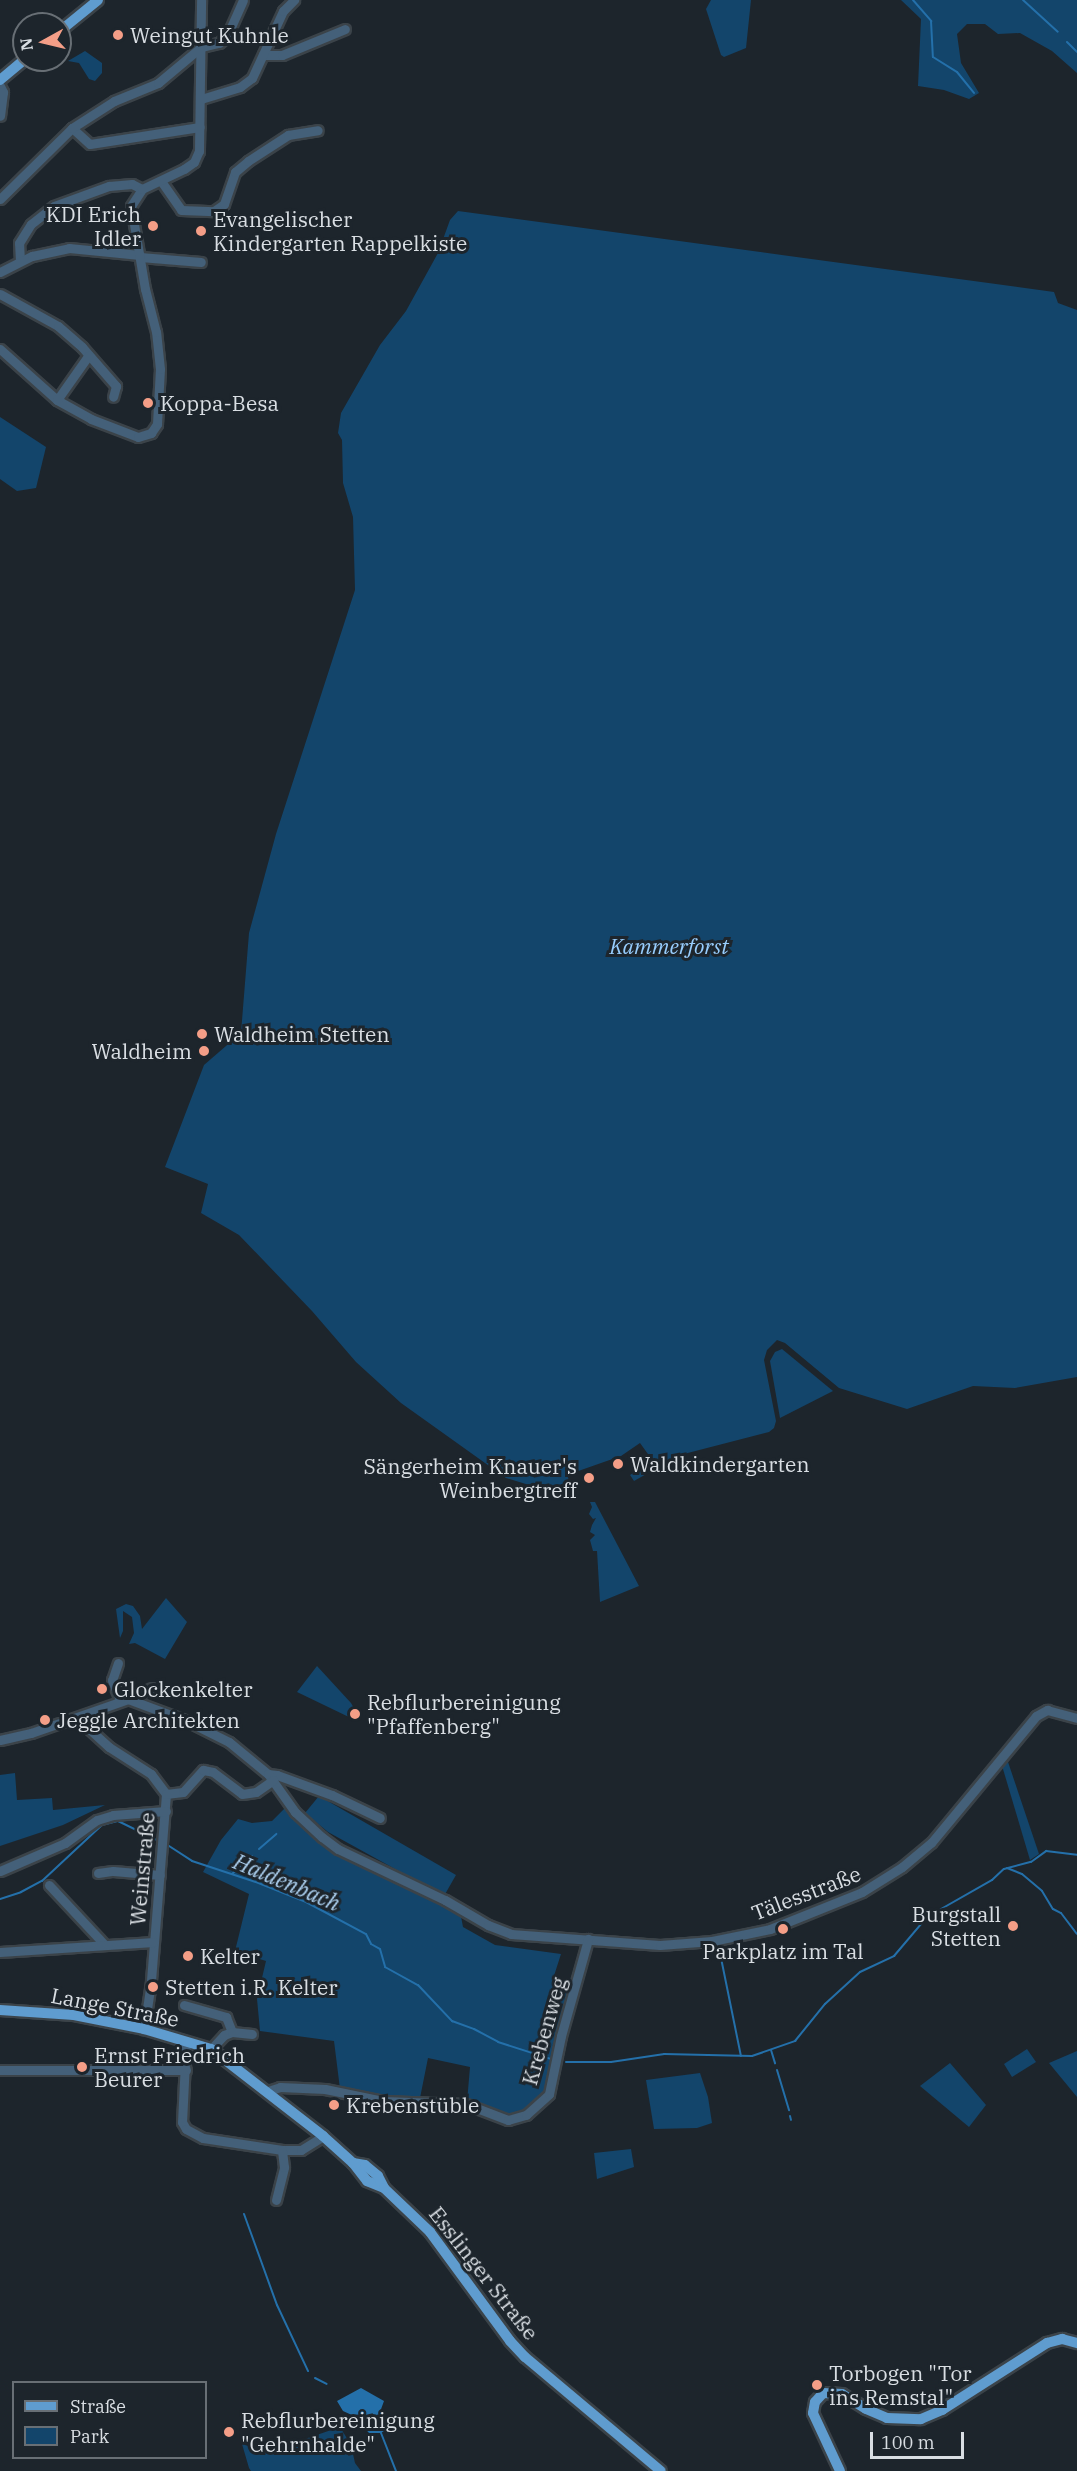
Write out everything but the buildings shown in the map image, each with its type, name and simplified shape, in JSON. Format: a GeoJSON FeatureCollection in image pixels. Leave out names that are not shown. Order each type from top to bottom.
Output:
{"type":"FeatureCollection","features":[{"type":"Feature","properties":{"kind":"main road"},"geometry":{"type":"LineString","coordinates":[[72,21],[98,0]]}},
{"type":"Feature","properties":{"kind":"main road"},"geometry":{"type":"LineString","coordinates":[[0,80],[12,70]]}},
{"type":"Feature","properties":{"kind":"main road","name":"Lange Straße"},"geometry":{"type":"LineString","coordinates":[[0,2010],[74,2015],[144,2029],[186,2041]]}},
{"type":"Feature","properties":{"kind":"main road","name":"Esslinger Straße"},"geometry":{"type":"LineString","coordinates":[[186,2041],[211,2049],[268,2091],[353,2163],[365,2165],[378,2176],[386,2189],[430,2232],[517,2349],[661,2471]]}},
{"type":"Feature","properties":{"kind":"main road"},"geometry":{"type":"LineString","coordinates":[[840,2471],[813,2413],[815,2402],[823,2393],[842,2394],[866,2409],[887,2418],[921,2419],[942,2410],[1047,2343],[1062,2339],[1077,2343]]}},
{"type":"Feature","properties":{"kind":"street"},"geometry":{"type":"LineString","coordinates":[[0,349],[57,400],[91,419],[129,435],[145,437],[151,434],[157,424],[160,369],[156,332],[131,206],[142,189],[161,182],[194,162],[199,151],[201,0]]}},
{"type":"Feature","properties":{"kind":"street"},"geometry":{"type":"LineString","coordinates":[[0,198],[72,128],[114,101],[158,83],[201,47],[219,43],[227,36],[243,0]]}},
{"type":"Feature","properties":{"kind":"street"},"geometry":{"type":"LineString","coordinates":[[201,99],[240,87],[252,78],[284,11],[294,0]]}},
{"type":"Feature","properties":{"kind":"street"},"geometry":{"type":"LineString","coordinates":[[263,55],[282,54],[345,29]]}},
{"type":"Feature","properties":{"kind":"street"},"geometry":{"type":"LineString","coordinates":[[0,86],[3,92],[0,116]]}},
{"type":"Feature","properties":{"kind":"street"},"geometry":{"type":"LineString","coordinates":[[72,128],[90,144],[200,127]]}},
{"type":"Feature","properties":{"kind":"street"},"geometry":{"type":"LineString","coordinates":[[161,182],[181,210],[214,211],[224,204],[235,172],[248,161],[288,135],[318,130]]}},
{"type":"Feature","properties":{"kind":"street"},"geometry":{"type":"LineString","coordinates":[[20,261],[19,243],[31,224],[54,206],[109,186],[132,184],[142,189]]}},
{"type":"Feature","properties":{"kind":"street"},"geometry":{"type":"LineString","coordinates":[[0,273],[20,261],[69,248],[201,262]]}},
{"type":"Feature","properties":{"kind":"street"},"geometry":{"type":"LineString","coordinates":[[0,294],[57,326],[82,347],[116,386],[113,397]]}},
{"type":"Feature","properties":{"kind":"street"},"geometry":{"type":"LineString","coordinates":[[57,400],[88,356]]}},
{"type":"Feature","properties":{"kind":"street"},"geometry":{"type":"LineString","coordinates":[[118,1663],[112,1680],[124,1699],[187,1721],[229,1742],[270,1777]]}},
{"type":"Feature","properties":{"kind":"street"},"geometry":{"type":"LineString","coordinates":[[0,1740],[77,1718],[152,1688]]}},
{"type":"Feature","properties":{"kind":"street","name":"Tälesstraße"},"geometry":{"type":"LineString","coordinates":[[270,1777],[306,1824],[330,1843],[445,1900],[488,1925],[511,1934],[660,1945],[712,1941],[772,1929],[862,1892],[902,1867],[931,1843],[1036,1716],[1047,1710],[1077,1718]]}},
{"type":"Feature","properties":{"kind":"street","name":"Weinstraße"},"geometry":{"type":"LineString","coordinates":[[77,1718],[109,1747],[151,1774],[166,1794],[154,1942],[144,2029]]}},
{"type":"Feature","properties":{"kind":"street"},"geometry":{"type":"LineString","coordinates":[[166,1794],[183,1792],[203,1770],[213,1772],[242,1794],[256,1792],[270,1777],[277,1774],[332,1795],[380,1818]]}},
{"type":"Feature","properties":{"kind":"street"},"geometry":{"type":"LineString","coordinates":[[0,1871],[65,1843],[97,1821],[113,1815],[166,1811]]}},
{"type":"Feature","properties":{"kind":"street"},"geometry":{"type":"LineString","coordinates":[[98,1873],[113,1871],[160,1875]]}},
{"type":"Feature","properties":{"kind":"street"},"geometry":{"type":"LineString","coordinates":[[49,1885],[104,1944]]}},
{"type":"Feature","properties":{"kind":"street","name":"Krebenweg"},"geometry":{"type":"LineString","coordinates":[[268,2091],[280,2087],[325,2089],[383,2101],[466,2104],[508,2120],[526,2115],[549,2094],[561,2036],[588,1939]]}},
{"type":"Feature","properties":{"kind":"street"},"geometry":{"type":"LineString","coordinates":[[0,1952],[154,1942]]}},
{"type":"Feature","properties":{"kind":"street"},"geometry":{"type":"LineString","coordinates":[[184,2005],[226,2017],[232,2032]]}},
{"type":"Feature","properties":{"kind":"street"},"geometry":{"type":"LineString","coordinates":[[211,2049],[224,2035],[232,2032],[252,2034]]}},
{"type":"Feature","properties":{"kind":"street"},"geometry":{"type":"LineString","coordinates":[[186,2041],[182,2122],[186,2129],[203,2138],[282,2150],[301,2150],[323,2136]]}},
{"type":"Feature","properties":{"kind":"street"},"geometry":{"type":"LineString","coordinates":[[0,2070],[186,2070]]}},
{"type":"Feature","properties":{"kind":"street"},"geometry":{"type":"LineString","coordinates":[[276,2200],[284,2167],[282,2150]]}},
{"type":"Feature","properties":{"kind":"green space"},"geometry":{"type":"Polygon","coordinates":[[[711,0],[751,0],[746,48],[724,57],[721,55],[706,9],[711,0]]]}},
{"type":"Feature","properties":{"kind":"green space"},"geometry":{"type":"Polygon","coordinates":[[[901,0],[1077,0],[1077,73],[1052,51],[1020,33],[998,34],[985,24],[967,24],[957,34],[961,63],[979,93],[969,99],[944,90],[918,86],[921,19],[901,0]]]}},
{"type":"Feature","properties":{"kind":"green space"},"geometry":{"type":"Polygon","coordinates":[[[85,51],[102,63],[102,73],[95,81],[89,79],[79,63],[72,62],[72,59],[85,51]]]}},
{"type":"Feature","properties":{"kind":"green space","name":"Kammerforst"},"geometry":{"type":"Polygon","coordinates":[[[458,211],[1054,292],[1058,303],[1077,310],[1077,1377],[1015,1388],[973,1386],[907,1409],[839,1388],[785,1343],[777,1340],[767,1350],[764,1360],[776,1421],[774,1428],[769,1432],[680,1455],[634,1481],[630,1475],[653,1461],[640,1443],[621,1456],[567,1475],[572,1488],[568,1493],[555,1493],[506,1478],[401,1403],[356,1362],[312,1311],[239,1235],[201,1213],[208,1184],[165,1167],[204,1065],[241,1033],[249,933],[276,834],[355,590],[353,517],[343,483],[342,440],[338,433],[341,413],[380,345],[406,311],[438,253],[450,220],[458,211]]]}},
{"type":"Feature","properties":{"kind":"green space"},"geometry":{"type":"Polygon","coordinates":[[[0,417],[46,447],[36,488],[17,491],[0,479],[0,417]]]}},
{"type":"Feature","properties":{"kind":"green space"},"geometry":{"type":"Polygon","coordinates":[[[782,1349],[833,1391],[780,1418],[770,1361],[775,1352],[782,1349]]]}},
{"type":"Feature","properties":{"kind":"green space"},"geometry":{"type":"Polygon","coordinates":[[[590,1502],[595,1502],[639,1586],[600,1602],[597,1551],[593,1551],[590,1540],[595,1535],[590,1532],[596,1518],[593,1519],[589,1514],[592,1507],[590,1502]]]}},
{"type":"Feature","properties":{"kind":"green space"},"geometry":{"type":"Polygon","coordinates":[[[166,1598],[187,1622],[165,1659],[135,1643],[129,1644],[134,1633],[132,1617],[123,1611],[123,1631],[120,1638],[116,1609],[126,1604],[133,1606],[140,1616],[142,1629],[166,1598]]]}},
{"type":"Feature","properties":{"kind":"green space"},"geometry":{"type":"Polygon","coordinates":[[[317,1666],[351,1703],[359,1717],[353,1719],[297,1692],[317,1666]]]}},
{"type":"Feature","properties":{"kind":"green space"},"geometry":{"type":"Polygon","coordinates":[[[1005,1753],[1039,1854],[1030,1860],[1000,1759],[1005,1753]]]}},
{"type":"Feature","properties":{"kind":"green space"},"geometry":{"type":"Polygon","coordinates":[[[15,1773],[17,1800],[52,1798],[53,1810],[105,1805],[63,1825],[0,1846],[0,1775],[15,1773]]]}},
{"type":"Feature","properties":{"kind":"green space"},"geometry":{"type":"Polygon","coordinates":[[[319,1796],[456,1875],[444,1896],[328,1832],[305,1813],[319,1796]]]}},
{"type":"Feature","properties":{"kind":"green space"},"geometry":{"type":"Polygon","coordinates":[[[287,1806],[308,1829],[341,1857],[379,1871],[460,1911],[463,1927],[495,1945],[561,1954],[552,1982],[572,1987],[546,2093],[524,2112],[509,2115],[467,2102],[470,2067],[428,2058],[420,2098],[376,2096],[340,2089],[334,2041],[260,2031],[257,1999],[266,1961],[235,1951],[249,1894],[203,1872],[221,1840],[238,1819],[252,1823],[272,1821],[287,1806]]]}},
{"type":"Feature","properties":{"kind":"green space"},"geometry":{"type":"Polygon","coordinates":[[[1027,2049],[1036,2062],[1012,2077],[1004,2064],[1027,2049]]]}},
{"type":"Feature","properties":{"kind":"green space"},"geometry":{"type":"Polygon","coordinates":[[[1077,2051],[1077,2097],[1049,2063],[1077,2051]]]}},
{"type":"Feature","properties":{"kind":"green space"},"geometry":{"type":"Polygon","coordinates":[[[950,2063],[986,2105],[969,2127],[920,2086],[950,2063]]]}},
{"type":"Feature","properties":{"kind":"green space"},"geometry":{"type":"Polygon","coordinates":[[[700,2073],[708,2097],[712,2123],[697,2128],[654,2129],[646,2080],[700,2073]]]}},
{"type":"Feature","properties":{"kind":"green space"},"geometry":{"type":"Polygon","coordinates":[[[631,2149],[634,2167],[597,2179],[594,2153],[631,2149]]]}},
{"type":"Feature","properties":{"kind":"green space"},"geometry":{"type":"Polygon","coordinates":[[[340,2427],[351,2445],[355,2463],[361,2471],[251,2471],[249,2468],[242,2444],[267,2452],[340,2427]]]}},
{"type":"Feature","properties":{"kind":"shaded area"},"geometry":{"type":"Polygon","coordinates":[[[361,2388],[384,2401],[380,2412],[388,2421],[387,2429],[381,2433],[369,2433],[354,2416],[343,2411],[337,2401],[361,2388]]]}},
{"type":"Feature","properties":{"kind":"waterway"},"geometry":{"type":"LineString","coordinates":[[913,0],[931,21],[933,57],[957,72],[974,93]]}},
{"type":"Feature","properties":{"kind":"waterway"},"geometry":{"type":"LineString","coordinates":[[1023,0],[1058,32]]}},
{"type":"Feature","properties":{"kind":"waterway"},"geometry":{"type":"LineString","coordinates":[[1067,42],[1077,52]]}},
{"type":"Feature","properties":{"kind":"waterway","name":"Haldenbach"},"geometry":{"type":"LineString","coordinates":[[0,1899],[21,1892],[42,1881],[102,1825],[118,1821],[161,1842]]}},
{"type":"Feature","properties":{"kind":"waterway"},"geometry":{"type":"LineString","coordinates":[[259,1849],[276,1834]]}},
{"type":"Feature","properties":{"kind":"waterway","name":"Haldenbach"},"geometry":{"type":"LineString","coordinates":[[166,1844],[192,1861],[256,1882],[306,1902],[366,1934],[371,1944],[380,1949],[385,1967],[418,1985],[452,2021],[474,2029],[498,2042],[551,2059]]}},
{"type":"Feature","properties":{"kind":"waterway","name":"Haldenbach"},"geometry":{"type":"LineString","coordinates":[[566,2062],[611,2062],[664,2054],[752,2056],[795,2041],[825,2004],[860,1972],[894,1956],[927,1917],[992,1880],[1004,1869],[1031,1862],[1046,1851],[1077,1855]]}},
{"type":"Feature","properties":{"kind":"waterway"},"geometry":{"type":"LineString","coordinates":[[232,1874],[252,1856]]}},
{"type":"Feature","properties":{"kind":"waterway"},"geometry":{"type":"LineString","coordinates":[[1007,1868],[1022,1874],[1042,1891],[1053,1909],[1061,1913],[1077,1934]]}},
{"type":"Feature","properties":{"kind":"waterway"},"geometry":{"type":"LineString","coordinates":[[713,1946],[721,1958],[741,2056]]}},
{"type":"Feature","properties":{"kind":"waterway"},"geometry":{"type":"LineString","coordinates":[[771,2050],[775,2063]]}},
{"type":"Feature","properties":{"kind":"waterway"},"geometry":{"type":"LineString","coordinates":[[777,2070],[789,2110]]}},
{"type":"Feature","properties":{"kind":"waterway"},"geometry":{"type":"LineString","coordinates":[[790,2116],[791,2120]]}},
{"type":"Feature","properties":{"kind":"waterway"},"geometry":{"type":"LineString","coordinates":[[244,2214],[277,2305],[308,2371]]}},
{"type":"Feature","properties":{"kind":"waterway"},"geometry":{"type":"LineString","coordinates":[[315,2378],[327,2384]]}},
{"type":"Feature","properties":{"kind":"waterway"},"geometry":{"type":"LineString","coordinates":[[381,2433],[396,2471]]}},
{"type":"Feature","properties":{"kind":"place","name":"Weingut Kuhnle"},"geometry":{"type":"Point","coordinates":[118,35]}},
{"type":"Feature","properties":{"kind":"place","name":"KDI Erich Idler"},"geometry":{"type":"Point","coordinates":[153,226]}},
{"type":"Feature","properties":{"kind":"place","name":"Evangelischer Kindergarten Rappelkiste"},"geometry":{"type":"Point","coordinates":[201,231]}},
{"type":"Feature","properties":{"kind":"place","name":"Koppa-Besa"},"geometry":{"type":"Point","coordinates":[148,403]}},
{"type":"Feature","properties":{"kind":"place","name":"Waldheim Stetten"},"geometry":{"type":"Point","coordinates":[202,1034]}},
{"type":"Feature","properties":{"kind":"place","name":"Waldheim"},"geometry":{"type":"Point","coordinates":[204,1051]}},
{"type":"Feature","properties":{"kind":"place","name":"Waldkindergarten"},"geometry":{"type":"Point","coordinates":[618,1464]}},
{"type":"Feature","properties":{"kind":"place","name":"Sängerheim Knauer's Weinbergtreff"},"geometry":{"type":"Point","coordinates":[589,1478]}},
{"type":"Feature","properties":{"kind":"place","name":"Glockenkelter"},"geometry":{"type":"Point","coordinates":[102,1689]}},
{"type":"Feature","properties":{"kind":"place","name":"Rebflurbereinigung \"Pfaffenberg\""},"geometry":{"type":"Point","coordinates":[355,1714]}},
{"type":"Feature","properties":{"kind":"place","name":"Jeggle Architekten"},"geometry":{"type":"Point","coordinates":[45,1720]}},
{"type":"Feature","properties":{"kind":"place","name":"Burgstall Stetten"},"geometry":{"type":"Point","coordinates":[1013,1926]}},
{"type":"Feature","properties":{"kind":"place","name":"Parkplatz im Tal"},"geometry":{"type":"Point","coordinates":[783,1929]}},
{"type":"Feature","properties":{"kind":"place","name":"Kelter"},"geometry":{"type":"Point","coordinates":[188,1956]}},
{"type":"Feature","properties":{"kind":"place","name":"Stetten i.R. Kelter"},"geometry":{"type":"Point","coordinates":[153,1987]}},
{"type":"Feature","properties":{"kind":"place","name":"Ernst Friedrich Beurer"},"geometry":{"type":"Point","coordinates":[82,2067]}},
{"type":"Feature","properties":{"kind":"place","name":"Krebenstüble"},"geometry":{"type":"Point","coordinates":[334,2105]}},
{"type":"Feature","properties":{"kind":"place","name":"Torbogen \"Tor ins Remstal\""},"geometry":{"type":"Point","coordinates":[817,2385]}},
{"type":"Feature","properties":{"kind":"place","name":"Rebflurbereinigung \"Gehrnhalde\""},"geometry":{"type":"Point","coordinates":[229,2432]}}]}
